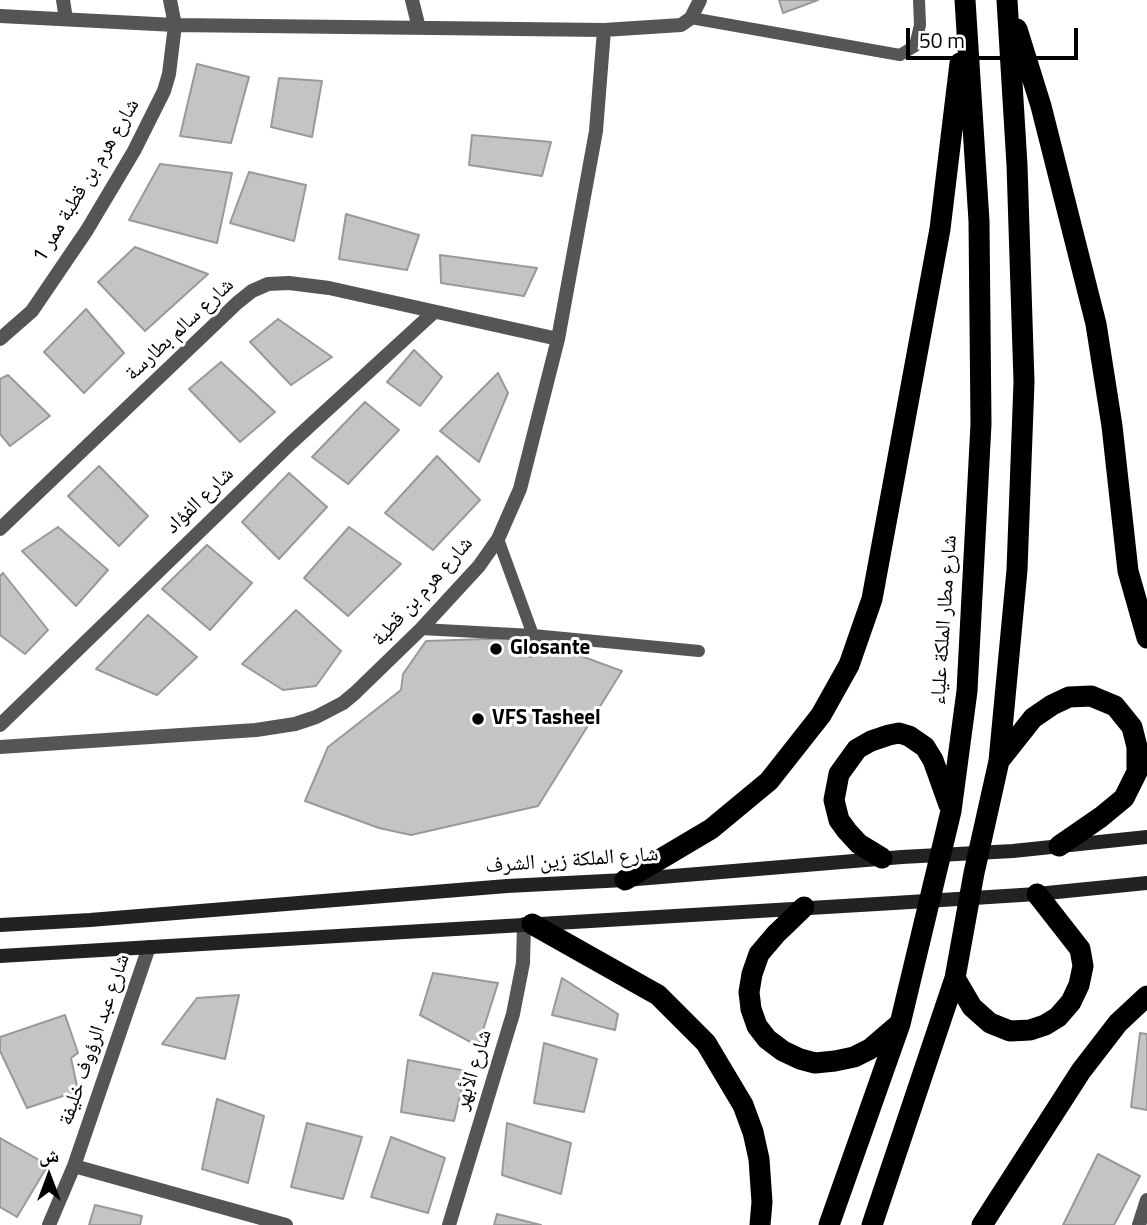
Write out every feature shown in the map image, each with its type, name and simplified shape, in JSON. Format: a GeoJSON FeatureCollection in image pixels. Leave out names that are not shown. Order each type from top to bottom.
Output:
{"type":"FeatureCollection","features":[{"type":"Feature","properties":{"kind":"highway"},"geometry":{"type":"LineString","coordinates":[[1007,0],[1041,106],[1096,324],[1112,426],[1128,571],[1147,638]]}},
{"type":"Feature","properties":{"kind":"highway"},"geometry":{"type":"LineString","coordinates":[[872,1225],[955,978],[974,873],[999,761],[1017,570],[1024,382],[1017,165],[1007,0]]}},
{"type":"Feature","properties":{"kind":"highway"},"geometry":{"type":"LineString","coordinates":[[625,880],[710,829],[769,781],[821,715],[849,665],[872,598],[940,229],[965,6]]}},
{"type":"Feature","properties":{"kind":"highway","name":"شارع مطار الملكة علياء"},"geometry":{"type":"LineString","coordinates":[[830,1225],[900,1024],[950,811],[967,691],[981,424],[979,221],[965,6]]}},
{"type":"Feature","properties":{"kind":"highway"},"geometry":{"type":"LineString","coordinates":[[999,761],[1033,718],[1069,697],[1091,696],[1115,706],[1132,727],[1137,747],[1137,772],[1124,797],[1101,817],[1059,846]]}},
{"type":"Feature","properties":{"kind":"highway"},"geometry":{"type":"LineString","coordinates":[[892,858],[859,844],[839,820],[834,800],[839,774],[857,749],[889,735],[899,733],[909,736],[925,747],[933,760],[950,811]]}},
{"type":"Feature","properties":{"kind":"highway"},"geometry":{"type":"LineString","coordinates":[[955,978],[972,1007],[990,1023],[1010,1031],[1030,1030],[1058,1017],[1071,1002],[1079,985],[1083,966],[1080,949],[1037,894]]}},
{"type":"Feature","properties":{"kind":"highway"},"geometry":{"type":"LineString","coordinates":[[804,907],[760,954],[752,974],[749,992],[751,1009],[757,1026],[767,1040],[800,1059],[815,1063],[835,1061],[854,1057],[870,1049],[900,1024]]}},
{"type":"Feature","properties":{"kind":"highway"},"geometry":{"type":"LineString","coordinates":[[528,924],[658,995],[706,1043],[743,1105],[753,1132],[759,1159],[762,1202],[760,1225]]}},
{"type":"Feature","properties":{"kind":"highway"},"geometry":{"type":"LineString","coordinates":[[982,1225],[1081,1071],[1118,1023],[1147,996]]}},
{"type":"Feature","properties":{"kind":"main road","name":"شارع الملكة زين الشرف"},"geometry":{"type":"LineString","coordinates":[[0,925],[1013,851],[1147,837]]}},
{"type":"Feature","properties":{"kind":"main road"},"geometry":{"type":"LineString","coordinates":[[0,956],[1037,894],[1147,883]]}},
{"type":"Feature","properties":{"kind":"street"},"geometry":{"type":"LineString","coordinates":[[63,0],[66,19]]}},
{"type":"Feature","properties":{"kind":"street","name":"شارع هرم بن قطبة ممر 1"},"geometry":{"type":"LineString","coordinates":[[0,340],[17,326],[38,302],[87,230],[134,151],[164,91],[169,74],[175,25],[170,0]]}},
{"type":"Feature","properties":{"kind":"street"},"geometry":{"type":"LineString","coordinates":[[412,0],[419,28]]}},
{"type":"Feature","properties":{"kind":"street"},"geometry":{"type":"LineString","coordinates":[[0,16],[175,25],[604,30],[681,25],[691,18],[700,0]]}},
{"type":"Feature","properties":{"kind":"street","name":"شارع هرم بن قطبة"},"geometry":{"type":"LineString","coordinates":[[0,747],[256,730],[295,724],[316,717],[343,703],[421,629],[479,566],[498,539],[520,489],[558,339],[596,131],[604,30]]}},
{"type":"Feature","properties":{"kind":"street","name":"شارع سالم بطارسة"},"geometry":{"type":"LineString","coordinates":[[0,529],[237,303],[252,291],[268,284],[289,283],[330,288],[558,339]]}},
{"type":"Feature","properties":{"kind":"street","name":"شارع الفؤاد"},"geometry":{"type":"LineString","coordinates":[[0,725],[290,443],[434,312]]}},
{"type":"Feature","properties":{"kind":"street","name":"شارع الأبهر"},"geometry":{"type":"LineString","coordinates":[[449,1225],[513,1014],[528,924]]}},
{"type":"Feature","properties":{"kind":"street","name":"شارع عبد الرؤوف خليفة"},"geometry":{"type":"LineString","coordinates":[[49,1225],[74,1166],[149,947]]}},
{"type":"Feature","properties":{"kind":"street"},"geometry":{"type":"LineString","coordinates":[[74,1166],[286,1225]]}},
{"type":"Feature","properties":{"kind":"street"},"geometry":{"type":"LineString","coordinates":[[1139,1225],[1147,1200]]}},
{"type":"Feature","properties":{"kind":"lane"},"geometry":{"type":"LineString","coordinates":[[691,18],[900,55],[915,46],[920,25],[919,0]]}},
{"type":"Feature","properties":{"kind":"lane"},"geometry":{"type":"LineString","coordinates":[[498,539],[533,635]]}},
{"type":"Feature","properties":{"kind":"lane"},"geometry":{"type":"LineString","coordinates":[[421,629],[533,635],[699,651]]}},
{"type":"Feature","properties":{"kind":"building"},"geometry":{"type":"Polygon","coordinates":[[[779,0],[818,0],[783,13],[779,0]]]}},
{"type":"Feature","properties":{"kind":"building"},"geometry":{"type":"Polygon","coordinates":[[[197,64],[249,77],[231,143],[180,136],[197,64]]]}},
{"type":"Feature","properties":{"kind":"building"},"geometry":{"type":"Polygon","coordinates":[[[279,78],[322,81],[312,137],[271,127],[279,78]]]}},
{"type":"Feature","properties":{"kind":"building"},"geometry":{"type":"Polygon","coordinates":[[[472,135],[551,142],[542,176],[469,165],[472,135]]]}},
{"type":"Feature","properties":{"kind":"building"},"geometry":{"type":"Polygon","coordinates":[[[160,164],[232,173],[217,243],[129,220],[160,164]]]}},
{"type":"Feature","properties":{"kind":"building"},"geometry":{"type":"Polygon","coordinates":[[[249,172],[306,185],[294,241],[230,223],[249,172]]]}},
{"type":"Feature","properties":{"kind":"building"},"geometry":{"type":"Polygon","coordinates":[[[346,214],[419,235],[407,270],[339,259],[346,214]]]}},
{"type":"Feature","properties":{"kind":"building"},"geometry":{"type":"Polygon","coordinates":[[[135,247],[208,274],[145,331],[98,282],[135,247]]]}},
{"type":"Feature","properties":{"kind":"building"},"geometry":{"type":"Polygon","coordinates":[[[440,255],[537,268],[524,296],[441,283],[440,255]]]}},
{"type":"Feature","properties":{"kind":"building"},"geometry":{"type":"Polygon","coordinates":[[[86,309],[124,353],[84,393],[44,352],[86,309]]]}},
{"type":"Feature","properties":{"kind":"building"},"geometry":{"type":"Polygon","coordinates":[[[278,319],[332,357],[291,385],[250,342],[278,319]]]}},
{"type":"Feature","properties":{"kind":"building"},"geometry":{"type":"Polygon","coordinates":[[[414,350],[442,377],[420,406],[387,382],[414,350]]]}},
{"type":"Feature","properties":{"kind":"building"},"geometry":{"type":"Polygon","coordinates":[[[221,362],[275,412],[240,442],[189,389],[221,362]]]}},
{"type":"Feature","properties":{"kind":"building"},"geometry":{"type":"Polygon","coordinates":[[[498,373],[508,393],[479,462],[440,431],[498,373]]]}},
{"type":"Feature","properties":{"kind":"building"},"geometry":{"type":"Polygon","coordinates":[[[8,375],[50,416],[10,446],[0,434],[0,379],[8,375]]]}},
{"type":"Feature","properties":{"kind":"building"},"geometry":{"type":"Polygon","coordinates":[[[365,402],[399,430],[348,484],[312,457],[365,402]]]}},
{"type":"Feature","properties":{"kind":"building"},"geometry":{"type":"Polygon","coordinates":[[[437,456],[480,500],[433,550],[385,513],[437,456]]]}},
{"type":"Feature","properties":{"kind":"building"},"geometry":{"type":"Polygon","coordinates":[[[99,466],[148,516],[119,546],[68,496],[99,466]]]}},
{"type":"Feature","properties":{"kind":"building"},"geometry":{"type":"Polygon","coordinates":[[[289,473],[327,507],[279,559],[242,522],[289,473]]]}},
{"type":"Feature","properties":{"kind":"building"},"geometry":{"type":"Polygon","coordinates":[[[58,527],[108,570],[76,606],[22,551],[58,527]]]}},
{"type":"Feature","properties":{"kind":"building"},"geometry":{"type":"Polygon","coordinates":[[[349,527],[401,564],[348,616],[304,578],[349,527]]]}},
{"type":"Feature","properties":{"kind":"building"},"geometry":{"type":"Polygon","coordinates":[[[207,545],[252,583],[210,630],[162,589],[207,545]]]}},
{"type":"Feature","properties":{"kind":"building"},"geometry":{"type":"Polygon","coordinates":[[[3,573],[48,630],[25,654],[0,635],[0,576],[3,573]]]}},
{"type":"Feature","properties":{"kind":"building"},"geometry":{"type":"Polygon","coordinates":[[[296,610],[341,651],[316,686],[283,690],[242,664],[296,610]]]}},
{"type":"Feature","properties":{"kind":"building"},"geometry":{"type":"Polygon","coordinates":[[[148,615],[197,657],[157,695],[96,669],[148,615]]]}},
{"type":"Feature","properties":{"kind":"building","name":"VFS Tasheel"},"geometry":{"type":"Polygon","coordinates":[[[517,638],[530,657],[559,648],[622,671],[538,806],[411,835],[379,828],[305,801],[328,747],[401,690],[403,674],[426,641],[517,638]]]}},
{"type":"Feature","properties":{"kind":"building"},"geometry":{"type":"Polygon","coordinates":[[[433,973],[498,983],[478,1046],[420,1015],[433,973]]]}},
{"type":"Feature","properties":{"kind":"building"},"geometry":{"type":"Polygon","coordinates":[[[562,978],[618,1014],[615,1030],[552,1015],[562,978]]]}},
{"type":"Feature","properties":{"kind":"building"},"geometry":{"type":"Polygon","coordinates":[[[239,995],[225,1059],[162,1044],[197,998],[239,995]]]}},
{"type":"Feature","properties":{"kind":"building"},"geometry":{"type":"Polygon","coordinates":[[[65,1015],[78,1053],[71,1058],[78,1091],[27,1108],[0,1051],[0,1037],[65,1015]]]}},
{"type":"Feature","properties":{"kind":"building"},"geometry":{"type":"Polygon","coordinates":[[[1140,1033],[1147,1034],[1147,1110],[1131,1107],[1140,1033]]]}},
{"type":"Feature","properties":{"kind":"building"},"geometry":{"type":"Polygon","coordinates":[[[544,1043],[597,1059],[584,1112],[534,1103],[544,1043]]]}},
{"type":"Feature","properties":{"kind":"building"},"geometry":{"type":"Polygon","coordinates":[[[408,1060],[466,1071],[454,1121],[401,1112],[408,1060]]]}},
{"type":"Feature","properties":{"kind":"building"},"geometry":{"type":"Polygon","coordinates":[[[217,1099],[264,1116],[248,1183],[202,1169],[217,1099]]]}},
{"type":"Feature","properties":{"kind":"building"},"geometry":{"type":"Polygon","coordinates":[[[307,1123],[362,1137],[343,1199],[291,1187],[307,1123]]]}},
{"type":"Feature","properties":{"kind":"building"},"geometry":{"type":"Polygon","coordinates":[[[507,1123],[571,1143],[561,1194],[502,1175],[507,1123]]]}},
{"type":"Feature","properties":{"kind":"building"},"geometry":{"type":"Polygon","coordinates":[[[391,1137],[445,1158],[428,1213],[371,1197],[391,1137]]]}},
{"type":"Feature","properties":{"kind":"building"},"geometry":{"type":"Polygon","coordinates":[[[0,1138],[48,1165],[17,1217],[0,1207],[0,1138]]]}},
{"type":"Feature","properties":{"kind":"building"},"geometry":{"type":"Polygon","coordinates":[[[1098,1154],[1140,1176],[1114,1225],[1063,1225],[1098,1154]]]}},
{"type":"Feature","properties":{"kind":"building"},"geometry":{"type":"Polygon","coordinates":[[[95,1205],[142,1216],[140,1225],[89,1225],[95,1205]]]}},
{"type":"Feature","properties":{"kind":"building"},"geometry":{"type":"Polygon","coordinates":[[[497,1214],[541,1225],[494,1225],[497,1214]]]}},
{"type":"Feature","properties":{"kind":"place","name":"Glosante"},"geometry":{"type":"Point","coordinates":[496,649]}},
{"type":"Feature","properties":{"kind":"place","name":"VFS Tasheel"},"geometry":{"type":"Point","coordinates":[478,719]}}]}
